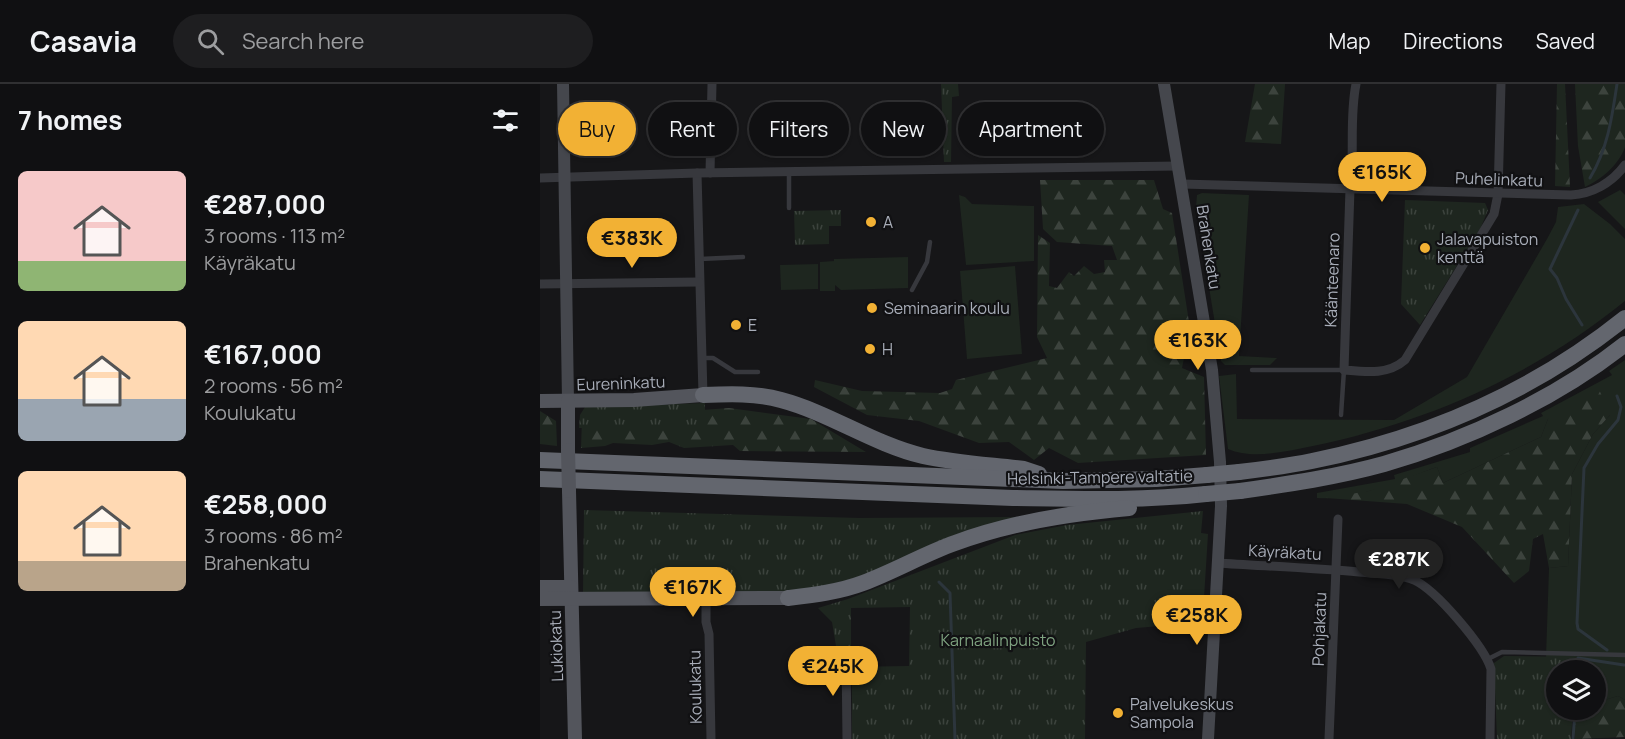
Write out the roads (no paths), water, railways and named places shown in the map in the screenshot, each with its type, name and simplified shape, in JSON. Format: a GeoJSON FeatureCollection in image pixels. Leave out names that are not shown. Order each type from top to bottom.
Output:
{"type":"FeatureCollection","features":[{"type":"Feature","properties":{"kind":"highway","name":"Helsinki-Tampere valtatie"},"geometry":{"type":"LineString","coordinates":[[540,460],[1063,481],[1156,479],[1239,472],[1311,461],[1377,446],[1426,430],[1530,383],[1567,361],[1625,318]]}},
{"type":"Feature","properties":{"kind":"highway","name":"Helsinki-Tampere valtatie"},"geometry":{"type":"LineString","coordinates":[[540,479],[1053,499],[1186,496],[1240,491],[1313,480],[1384,464],[1431,448],[1493,423],[1541,398],[1579,376],[1625,344]]}},
{"type":"Feature","properties":{"kind":"highway"},"geometry":{"type":"LineString","coordinates":[[703,395],[780,399],[809,409],[880,442],[923,456],[1024,469],[1063,481]]}},
{"type":"Feature","properties":{"kind":"highway"},"geometry":{"type":"LineString","coordinates":[[788,598],[839,591],[864,583],[955,543],[1018,524],[1137,507],[1186,496]]}},
{"type":"Feature","properties":{"kind":"main road","name":"Lukiokatu"},"geometry":{"type":"LineString","coordinates":[[563,84],[575,739]]}},
{"type":"Feature","properties":{"kind":"main road","name":"Brahenkatu"},"geometry":{"type":"LineString","coordinates":[[1164,84],[1212,370],[1221,495],[1208,739]]}},
{"type":"Feature","properties":{"kind":"main road","name":"Eureninkatu"},"geometry":{"type":"LineString","coordinates":[[540,401],[634,400],[703,395]]}},
{"type":"Feature","properties":{"kind":"main road"},"geometry":{"type":"LineString","coordinates":[[540,587],[571,593],[706,599],[788,598]]}},
{"type":"Feature","properties":{"kind":"main road"},"geometry":{"type":"LineString","coordinates":[[540,599],[571,593]]}},
{"type":"Feature","properties":{"kind":"street"},"geometry":{"type":"LineString","coordinates":[[710,173],[712,84],[717,84]]}},
{"type":"Feature","properties":{"kind":"street","name":"Käänteenaro"},"geometry":{"type":"LineString","coordinates":[[1344,370],[1350,189],[1353,165],[1352,117],[1356,84]]}},
{"type":"Feature","properties":{"kind":"street"},"geometry":{"type":"LineString","coordinates":[[1344,370],[1384,371],[1396,368],[1405,360],[1490,222],[1497,207],[1501,84]]}},
{"type":"Feature","properties":{"kind":"street","name":"Puhelinkatu"},"geometry":{"type":"LineString","coordinates":[[1182,184],[1581,195],[1609,182],[1625,165]]}},
{"type":"Feature","properties":{"kind":"street"},"geometry":{"type":"LineString","coordinates":[[540,178],[698,173],[1178,166]]}},
{"type":"Feature","properties":{"kind":"street"},"geometry":{"type":"LineString","coordinates":[[698,173],[703,395]]}},
{"type":"Feature","properties":{"kind":"street"},"geometry":{"type":"LineString","coordinates":[[540,284],[699,282]]}},
{"type":"Feature","properties":{"kind":"street","name":"Pohjakatu"},"geometry":{"type":"LineString","coordinates":[[1329,739],[1338,519]]}},
{"type":"Feature","properties":{"kind":"street","name":"Käyräkatu"},"geometry":{"type":"LineString","coordinates":[[1217,563],[1336,570],[1390,575],[1415,581],[1470,632],[1488,659],[1491,669],[1490,739]]}},
{"type":"Feature","properties":{"kind":"street","name":"Koulukatu"},"geometry":{"type":"LineString","coordinates":[[706,599],[711,739]]}},
{"type":"Feature","properties":{"kind":"street"},"geometry":{"type":"LineString","coordinates":[[846,655],[847,739]]}},
{"type":"Feature","properties":{"kind":"lane"},"geometry":{"type":"LineString","coordinates":[[789,172],[789,208]]}},
{"type":"Feature","properties":{"kind":"lane"},"geometry":{"type":"LineString","coordinates":[[912,290],[927,262],[930,242]]}},
{"type":"Feature","properties":{"kind":"lane"},"geometry":{"type":"LineString","coordinates":[[699,259],[743,257]]}},
{"type":"Feature","properties":{"kind":"lane"},"geometry":{"type":"LineString","coordinates":[[702,358],[713,358],[735,372],[758,372]]}},
{"type":"Feature","properties":{"kind":"lane"},"geometry":{"type":"LineString","coordinates":[[1252,370],[1344,370],[1341,415]]}},
{"type":"Feature","properties":{"kind":"lane"},"geometry":{"type":"LineString","coordinates":[[764,488],[765,469]]}},
{"type":"Feature","properties":{"kind":"lane"},"geometry":{"type":"LineString","coordinates":[[1488,659],[1502,652],[1625,655]]}},
{"type":"Feature","properties":{"kind":"waterway"},"geometry":{"type":"LineString","coordinates":[[1590,178],[1605,144],[1617,84]]}},
{"type":"Feature","properties":{"kind":"waterway"},"geometry":{"type":"LineString","coordinates":[[1578,210],[1550,269],[1582,325]]}},
{"type":"Feature","properties":{"kind":"waterway"},"geometry":{"type":"LineString","coordinates":[[1607,650],[1578,629],[1577,623],[1584,468],[1598,444],[1618,420],[1621,407],[1617,396]]}},
{"type":"Feature","properties":{"kind":"waterway"},"geometry":{"type":"LineString","coordinates":[[939,582],[950,593],[955,739]]}},
{"type":"Feature","properties":{"kind":"waterway"},"geometry":{"type":"LineString","coordinates":[[1578,660],[1578,658],[1591,660]]}},
{"type":"Feature","properties":{"kind":"waterway"},"geometry":{"type":"LineString","coordinates":[[1606,662],[1624,665]]}},
{"type":"Feature","properties":{"kind":"waterway"},"geometry":{"type":"LineString","coordinates":[[1573,739],[1574,720]]}},
{"type":"Feature","properties":{"kind":"place","name":"A"},"geometry":{"type":"Point","coordinates":[871,222]}},
{"type":"Feature","properties":{"kind":"place","name":"Jalavapuiston kenttä"},"geometry":{"type":"Point","coordinates":[1425,248]}},
{"type":"Feature","properties":{"kind":"place","name":"Seminaarin koulu"},"geometry":{"type":"Point","coordinates":[872,308]}},
{"type":"Feature","properties":{"kind":"place","name":"E"},"geometry":{"type":"Point","coordinates":[736,325]}},
{"type":"Feature","properties":{"kind":"place","name":"H"},"geometry":{"type":"Point","coordinates":[870,349]}},
{"type":"Feature","properties":{"kind":"place","name":"Palvelukeskus Sampola"},"geometry":{"type":"Point","coordinates":[1118,713]}},
{"type":"Feature","properties":{"kind":"park label","name":"Karnaalinpuisto"},"geometry":{"type":"Point","coordinates":[998,640]}}]}
